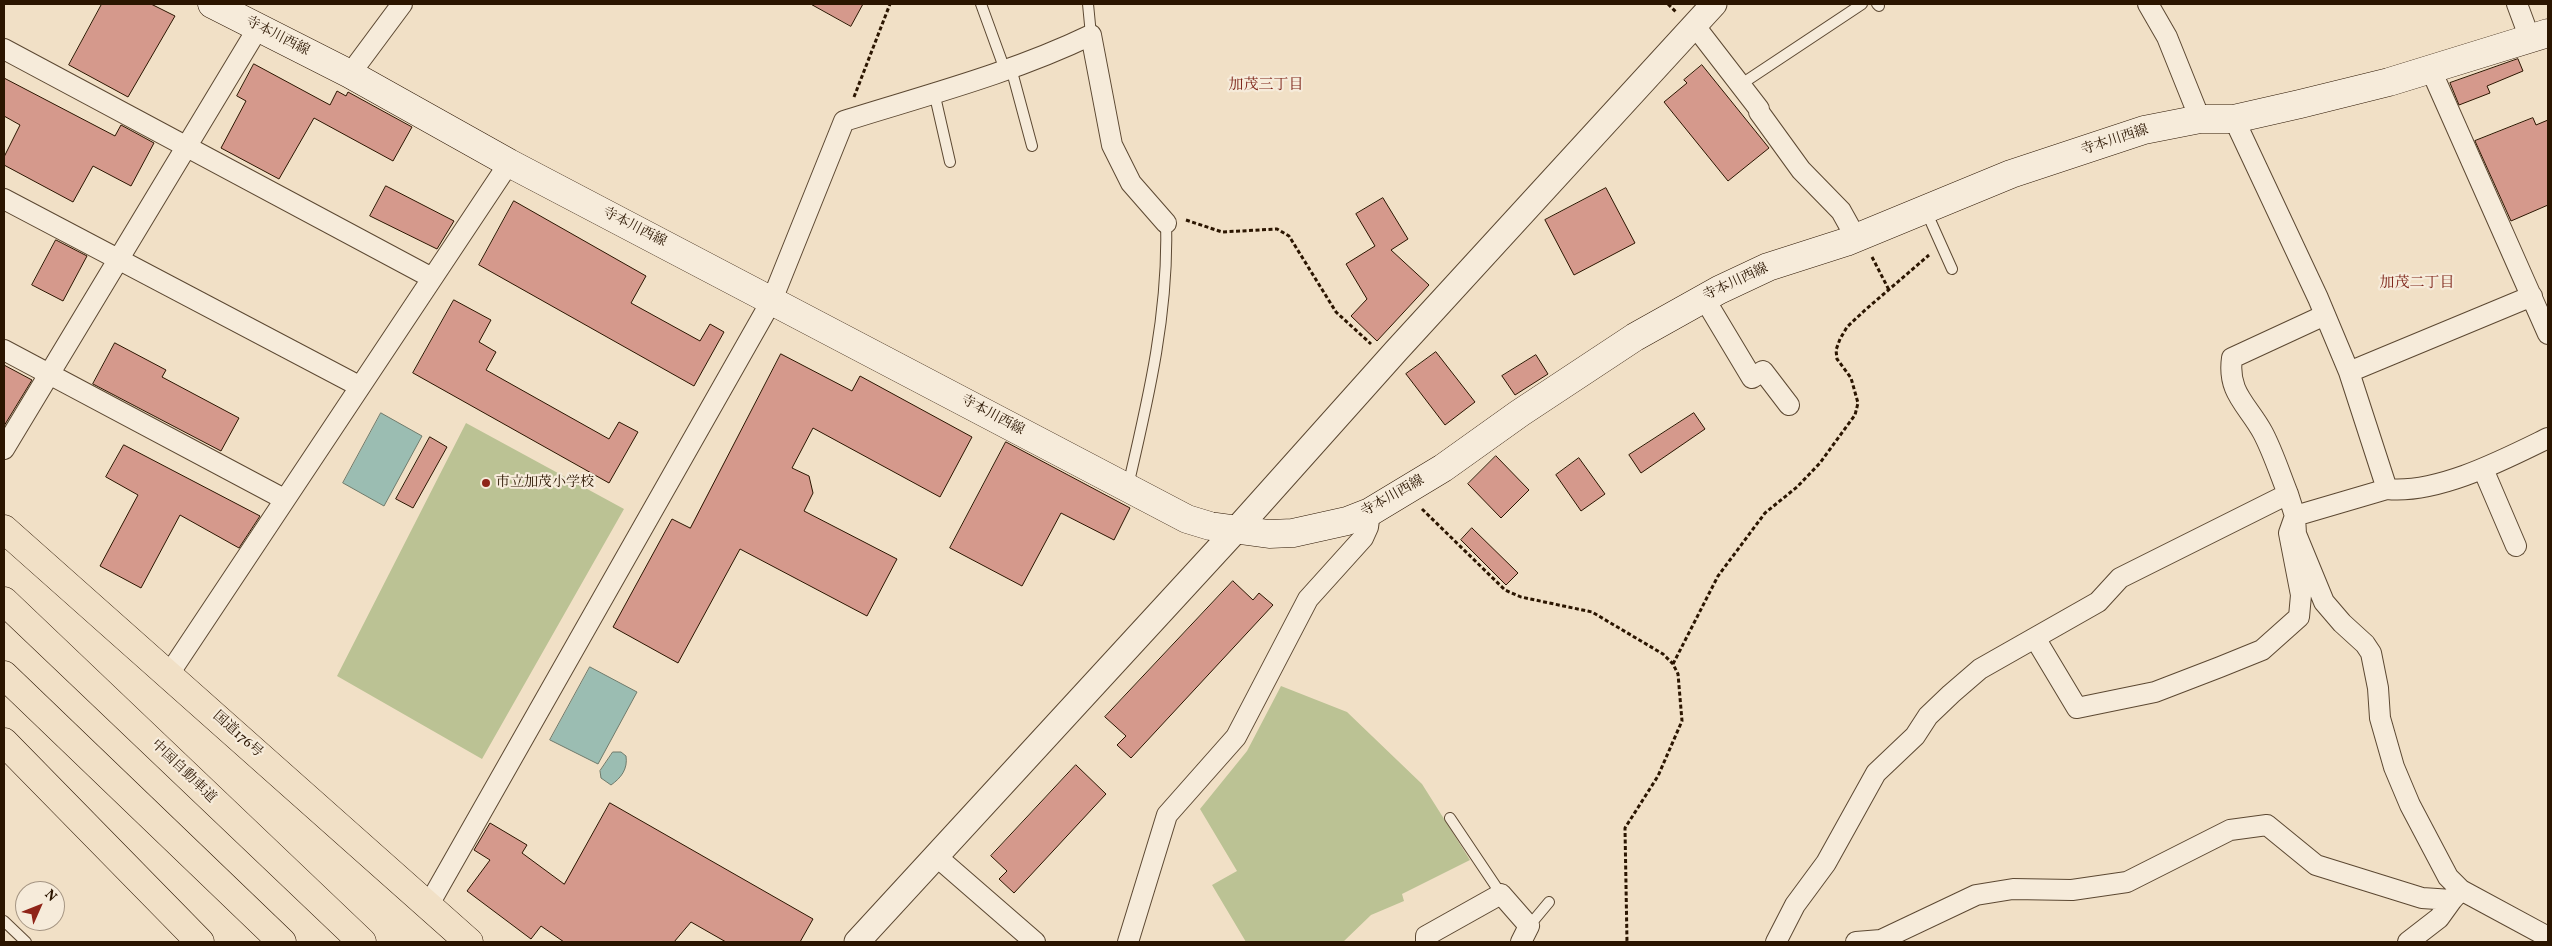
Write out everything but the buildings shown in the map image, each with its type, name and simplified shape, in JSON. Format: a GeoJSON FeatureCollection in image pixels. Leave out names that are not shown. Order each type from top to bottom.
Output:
{"type":"FeatureCollection","features":[{"type":"Feature","properties":{"kind":"highway","name":"国道176号"},"geometry":{"type":"LineString","coordinates":[[4,529],[469,942]]}},
{"type":"Feature","properties":{"kind":"highway","name":"中国自動車道"},"geometry":{"type":"LineString","coordinates":[[4,601],[362,942]]}},
{"type":"Feature","properties":{"kind":"highway"},"geometry":{"type":"LineString","coordinates":[[4,676],[282,942]]}},
{"type":"Feature","properties":{"kind":"highway"},"geometry":{"type":"LineString","coordinates":[[4,742],[200,942]]}},
{"type":"Feature","properties":{"kind":"main road","name":"寺本川西線"},"geometry":{"type":"LineString","coordinates":[[212,4],[350,74],[509,163],[1187,519],[1210,526],[1269,534],[1293,533],[1347,521],[1370,512],[1407,491],[1636,337],[1704,298],[1768,267],[1858,236],[2011,174],[2144,130],[2200,119],[2234,119],[2431,70],[2539,36]]}},
{"type":"Feature","properties":{"kind":"street"},"geometry":{"type":"LineString","coordinates":[[350,74],[402,4]]}},
{"type":"Feature","properties":{"kind":"street"},"geometry":{"type":"LineString","coordinates":[[857,942],[1236,530],[1388,360],[1714,4]]}},
{"type":"Feature","properties":{"kind":"street"},"geometry":{"type":"LineString","coordinates":[[2148,4],[2168,37],[2200,119]]}},
{"type":"Feature","properties":{"kind":"street"},"geometry":{"type":"LineString","coordinates":[[2517,4],[2539,36]]}},
{"type":"Feature","properties":{"kind":"street"},"geometry":{"type":"LineString","coordinates":[[4,449],[258,28]]}},
{"type":"Feature","properties":{"kind":"street"},"geometry":{"type":"LineString","coordinates":[[1691,28],[1698,30],[1801,170],[1841,211],[1858,236]]}},
{"type":"Feature","properties":{"kind":"street"},"geometry":{"type":"LineString","coordinates":[[428,906],[772,300],[844,121],[1054,53],[1091,35],[1112,145],[1131,184],[1163,220]]}},
{"type":"Feature","properties":{"kind":"street"},"geometry":{"type":"LineString","coordinates":[[4,49],[432,278]]}},
{"type":"Feature","properties":{"kind":"street"},"geometry":{"type":"LineString","coordinates":[[2431,70],[2548,334]]}},
{"type":"Feature","properties":{"kind":"street"},"geometry":{"type":"LineString","coordinates":[[2234,119],[2325,315],[2348,372],[2387,489]]}},
{"type":"Feature","properties":{"kind":"street"},"geometry":{"type":"LineString","coordinates":[[169,674],[509,163]]}},
{"type":"Feature","properties":{"kind":"street"},"geometry":{"type":"LineString","coordinates":[[4,199],[359,386]]}},
{"type":"Feature","properties":{"kind":"street"},"geometry":{"type":"LineString","coordinates":[[2348,372],[2532,296]]}},
{"type":"Feature","properties":{"kind":"street"},"geometry":{"type":"LineString","coordinates":[[1704,298],[1752,378],[1763,371],[1789,405]]}},
{"type":"Feature","properties":{"kind":"street"},"geometry":{"type":"LineString","coordinates":[[2325,315],[2232,358],[2230,374],[2237,394],[2263,433],[2288,494],[2295,516],[2296,534],[2324,602],[2342,623],[2365,644],[2371,653],[2378,688],[2380,718],[2394,767],[2428,841],[2457,895]]}},
{"type":"Feature","properties":{"kind":"street"},"geometry":{"type":"LineString","coordinates":[[4,350],[284,499]]}},
{"type":"Feature","properties":{"kind":"street"},"geometry":{"type":"LineString","coordinates":[[2295,516],[2387,489],[2407,491],[2483,469],[2548,438]]}},
{"type":"Feature","properties":{"kind":"street"},"geometry":{"type":"LineString","coordinates":[[2483,469],[2516,546]]}},
{"type":"Feature","properties":{"kind":"street"},"geometry":{"type":"LineString","coordinates":[[1776,942],[1795,905],[1826,863],[1876,773],[1915,736],[1928,716],[1980,669],[2098,602],[2120,578],[2288,494]]}},
{"type":"Feature","properties":{"kind":"street"},"geometry":{"type":"LineString","coordinates":[[1128,942],[1167,815],[1236,737],[1308,599],[1363,538],[1368,527],[1370,512]]}},
{"type":"Feature","properties":{"kind":"street"},"geometry":{"type":"LineString","coordinates":[[2035,638],[2077,708],[2156,692],[2262,650],[2299,617],[2301,596],[2289,533],[2295,516]]}},
{"type":"Feature","properties":{"kind":"street"},"geometry":{"type":"LineString","coordinates":[[1856,942],[1881,940],[1976,895],[2013,889],[2072,890],[2127,882],[2230,830],[2267,825],[2316,865],[2422,898],[2457,895],[2548,937]]}},
{"type":"Feature","properties":{"kind":"street"},"geometry":{"type":"LineString","coordinates":[[936,856],[1035,942]]}},
{"type":"Feature","properties":{"kind":"street"},"geometry":{"type":"LineString","coordinates":[[1426,942],[1426,936],[1502,894],[1525,934]]}},
{"type":"Feature","properties":{"kind":"street"},"geometry":{"type":"LineString","coordinates":[[2408,942],[2439,918],[2457,895]]}},
{"type":"Feature","properties":{"kind":"lane"},"geometry":{"type":"LineString","coordinates":[[982,4],[1008,69],[1032,146]]}},
{"type":"Feature","properties":{"kind":"lane"},"geometry":{"type":"LineString","coordinates":[[1088,4],[1091,35]]}},
{"type":"Feature","properties":{"kind":"lane"},"geometry":{"type":"LineString","coordinates":[[1740,85],[1862,4]]}},
{"type":"Feature","properties":{"kind":"lane"},"geometry":{"type":"LineString","coordinates":[[934,92],[950,162]]}},
{"type":"Feature","properties":{"kind":"lane"},"geometry":{"type":"LineString","coordinates":[[1924,208],[1952,269]]}},
{"type":"Feature","properties":{"kind":"lane"},"geometry":{"type":"LineString","coordinates":[[1127,488],[1155,371],[1167,254],[1163,220]]}},
{"type":"Feature","properties":{"kind":"lane"},"geometry":{"type":"LineString","coordinates":[[1450,818],[1502,894]]}},
{"type":"Feature","properties":{"kind":"lane"},"geometry":{"type":"LineString","coordinates":[[1525,934],[1549,902]]}},
{"type":"Feature","properties":{"kind":"lane"},"geometry":{"type":"LineString","coordinates":[[4,921],[26,942]]}},
{"type":"Feature","properties":{"kind":"path"},"geometry":{"type":"LineString","coordinates":[[844,121],[890,4]]}},
{"type":"Feature","properties":{"kind":"path"},"geometry":{"type":"LineString","coordinates":[[1163,220],[1168,214],[1222,232],[1277,230],[1289,236],[1336,312],[1388,360]]}},
{"type":"Feature","properties":{"kind":"path"},"geometry":{"type":"LineString","coordinates":[[1858,236],[1889,290]]}},
{"type":"Feature","properties":{"kind":"path"},"geometry":{"type":"LineString","coordinates":[[1673,664],[1718,576],[1765,513],[1797,487],[1820,463],[1855,415],[1858,403],[1851,378],[1837,359],[1836,350],[1847,327],[1902,280],[1940,243]]}},
{"type":"Feature","properties":{"kind":"path"},"geometry":{"type":"LineString","coordinates":[[1407,491],[1425,512],[1505,590],[1521,597],[1592,612],[1663,654],[1673,664],[1678,674],[1682,721],[1658,776],[1625,828],[1628,942]]}},
{"type":"Feature","properties":{"kind":"green space"},"geometry":{"type":"Polygon","coordinates":[[[466,423],[624,509],[482,759],[337,676],[466,423]]]}},
{"type":"Feature","properties":{"kind":"green space"},"geometry":{"type":"Polygon","coordinates":[[[1281,686],[1347,712],[1422,784],[1470,860],[1402,894],[1404,901],[1371,915],[1343,942],[1246,942],[1212,885],[1237,871],[1200,809],[1247,751],[1281,686]]]}},
{"type":"Feature","properties":{"kind":"water"},"geometry":{"type":"Polygon","coordinates":[[[381,413],[422,436],[384,506],[343,483],[381,413]]]}},
{"type":"Feature","properties":{"kind":"water"},"geometry":{"type":"Polygon","coordinates":[[[590,667],[637,692],[598,764],[550,740],[590,667]]]}},
{"type":"Feature","properties":{"kind":"water"},"geometry":{"type":"Polygon","coordinates":[[[613,752],[621,752],[626,756],[626,765],[623,773],[611,785],[601,778],[600,771],[613,752]]]}},
{"type":"Feature","properties":{"kind":"place","name":"市立加茂小学校"},"geometry":{"type":"Point","coordinates":[486,483]}},
{"type":"Feature","properties":{"kind":"district","name":"加茂三丁目"},"geometry":{"type":"Point","coordinates":[1266,86]}},
{"type":"Feature","properties":{"kind":"district","name":"加茂二丁目"},"geometry":{"type":"Point","coordinates":[2417,284]}}]}
